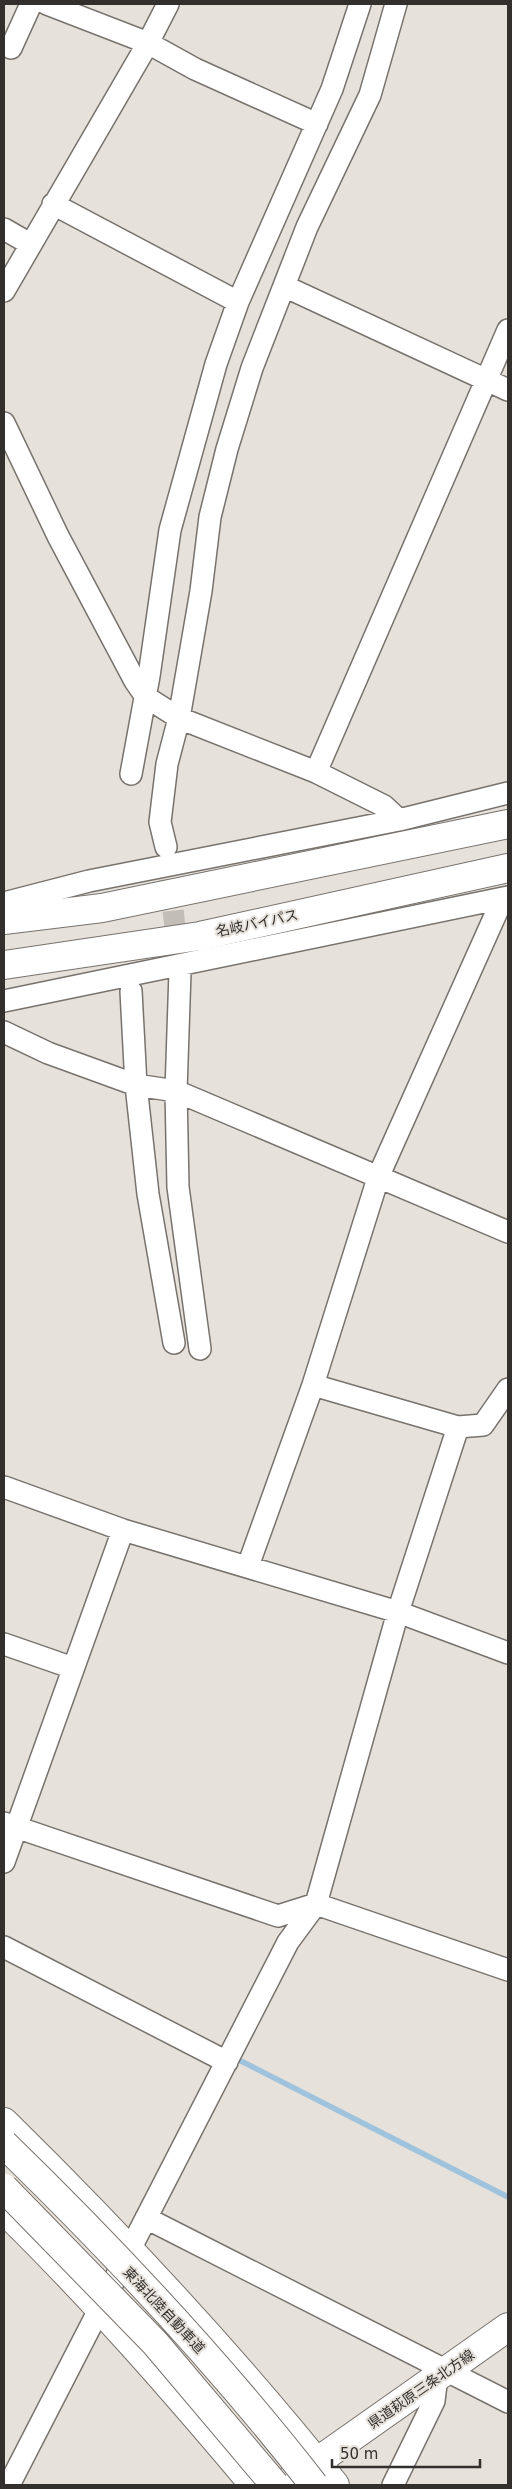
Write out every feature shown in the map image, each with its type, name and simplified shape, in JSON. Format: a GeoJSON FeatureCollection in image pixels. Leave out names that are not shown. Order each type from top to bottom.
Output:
{"type":"FeatureCollection","features":[{"type":"Feature","properties":{"kind":"main road"},"geometry":{"type":"LineString","coordinates":[[4,920],[102,908],[508,824]]}},
{"type":"Feature","properties":{"kind":"main road","name":"名岐バイパス"},"geometry":{"type":"LineString","coordinates":[[4,965],[200,936],[508,868]]}},
{"type":"Feature","properties":{"kind":"main road"},"geometry":{"type":"LineString","coordinates":[[4,2122],[130,2249],[226,2356],[316,2474],[335,2485]]}},
{"type":"Feature","properties":{"kind":"main road","name":"東海北陸自動車道"},"geometry":{"type":"LineString","coordinates":[[4,2144],[58,2196],[178,2323],[280,2441],[316,2474]]}},
{"type":"Feature","properties":{"kind":"main road"},"geometry":{"type":"LineString","coordinates":[[4,2188],[154,2343],[275,2485]]}},
{"type":"Feature","properties":{"kind":"main road"},"geometry":{"type":"LineString","coordinates":[[4,2210],[100,2308],[182,2399],[254,2485]]}},
{"type":"Feature","properties":{"kind":"main road","name":"県道萩原三条北方線"},"geometry":{"type":"LineString","coordinates":[[284,2485],[316,2474],[442,2373],[508,2326]]}},
{"type":"Feature","properties":{"kind":"street"},"geometry":{"type":"LineString","coordinates":[[11,48],[31,4]]}},
{"type":"Feature","properties":{"kind":"street"},"geometry":{"type":"LineString","coordinates":[[47,4],[148,43],[195,69],[317,124]]}},
{"type":"Feature","properties":{"kind":"street"},"geometry":{"type":"LineString","coordinates":[[4,291],[148,43],[168,4]]}},
{"type":"Feature","properties":{"kind":"street"},"geometry":{"type":"LineString","coordinates":[[131,774],[146,697],[170,530],[216,364],[238,302],[332,89],[360,4]]}},
{"type":"Feature","properties":{"kind":"street"},"geometry":{"type":"LineString","coordinates":[[166,847],[160,822],[167,764],[179,718],[201,591],[210,517],[227,448],[247,386],[307,227],[370,95],[396,4]]}},
{"type":"Feature","properties":{"kind":"street"},"geometry":{"type":"LineString","coordinates":[[53,204],[238,302]]}},
{"type":"Feature","properties":{"kind":"street"},"geometry":{"type":"LineString","coordinates":[[4,229],[30,244]]}},
{"type":"Feature","properties":{"kind":"street"},"geometry":{"type":"LineString","coordinates":[[284,286],[508,390]]}},
{"type":"Feature","properties":{"kind":"street"},"geometry":{"type":"LineString","coordinates":[[316,772],[508,330]]}},
{"type":"Feature","properties":{"kind":"street"},"geometry":{"type":"LineString","coordinates":[[4,423],[58,536],[135,681],[146,697],[179,718],[316,772],[384,806],[399,820]]}},
{"type":"Feature","properties":{"kind":"street"},"geometry":{"type":"LineString","coordinates":[[4,904],[88,881],[399,820],[508,793]]}},
{"type":"Feature","properties":{"kind":"street"},"geometry":{"type":"LineString","coordinates":[[4,1001],[506,898]]}},
{"type":"Feature","properties":{"kind":"street"},"geometry":{"type":"LineString","coordinates":[[248,1566],[313,1385],[379,1176],[506,898]]}},
{"type":"Feature","properties":{"kind":"street"},"geometry":{"type":"LineString","coordinates":[[180,972],[176,1092],[178,1188],[200,1349]]}},
{"type":"Feature","properties":{"kind":"street"},"geometry":{"type":"LineString","coordinates":[[130,991],[136,1085],[148,1194],[174,1343]]}},
{"type":"Feature","properties":{"kind":"street"},"geometry":{"type":"LineString","coordinates":[[4,1032],[48,1053],[136,1085],[176,1092],[508,1232]]}},
{"type":"Feature","properties":{"kind":"street"},"geometry":{"type":"LineString","coordinates":[[313,1385],[458,1427],[483,1424],[508,1389]]}},
{"type":"Feature","properties":{"kind":"street"},"geometry":{"type":"LineString","coordinates":[[8,2485],[288,1942],[316,1904],[398,1612],[458,1427]]}},
{"type":"Feature","properties":{"kind":"street"},"geometry":{"type":"LineString","coordinates":[[4,1487],[123,1530],[398,1612],[508,1652]]}},
{"type":"Feature","properties":{"kind":"street"},"geometry":{"type":"LineString","coordinates":[[4,1862],[10,1825],[73,1668],[123,1530]]}},
{"type":"Feature","properties":{"kind":"street"},"geometry":{"type":"LineString","coordinates":[[4,1644],[73,1668]]}},
{"type":"Feature","properties":{"kind":"street"},"geometry":{"type":"LineString","coordinates":[[10,1825],[278,1916],[316,1904],[508,1970]]}},
{"type":"Feature","properties":{"kind":"street"},"geometry":{"type":"LineString","coordinates":[[4,1946],[227,2062]]}},
{"type":"Feature","properties":{"kind":"street"},"geometry":{"type":"LineString","coordinates":[[146,2218],[442,2373],[508,2402]]}},
{"type":"Feature","properties":{"kind":"street"},"geometry":{"type":"LineString","coordinates":[[393,2485],[434,2401],[442,2373]]}},
{"type":"Feature","properties":{"kind":"waterway"},"geometry":{"type":"LineString","coordinates":[[239,2060],[508,2197]]}},
{"type":"Feature","properties":{"kind":"tunnel"},"geometry":{"type":"LineString","coordinates":[[166,847],[180,972]]}}]}
